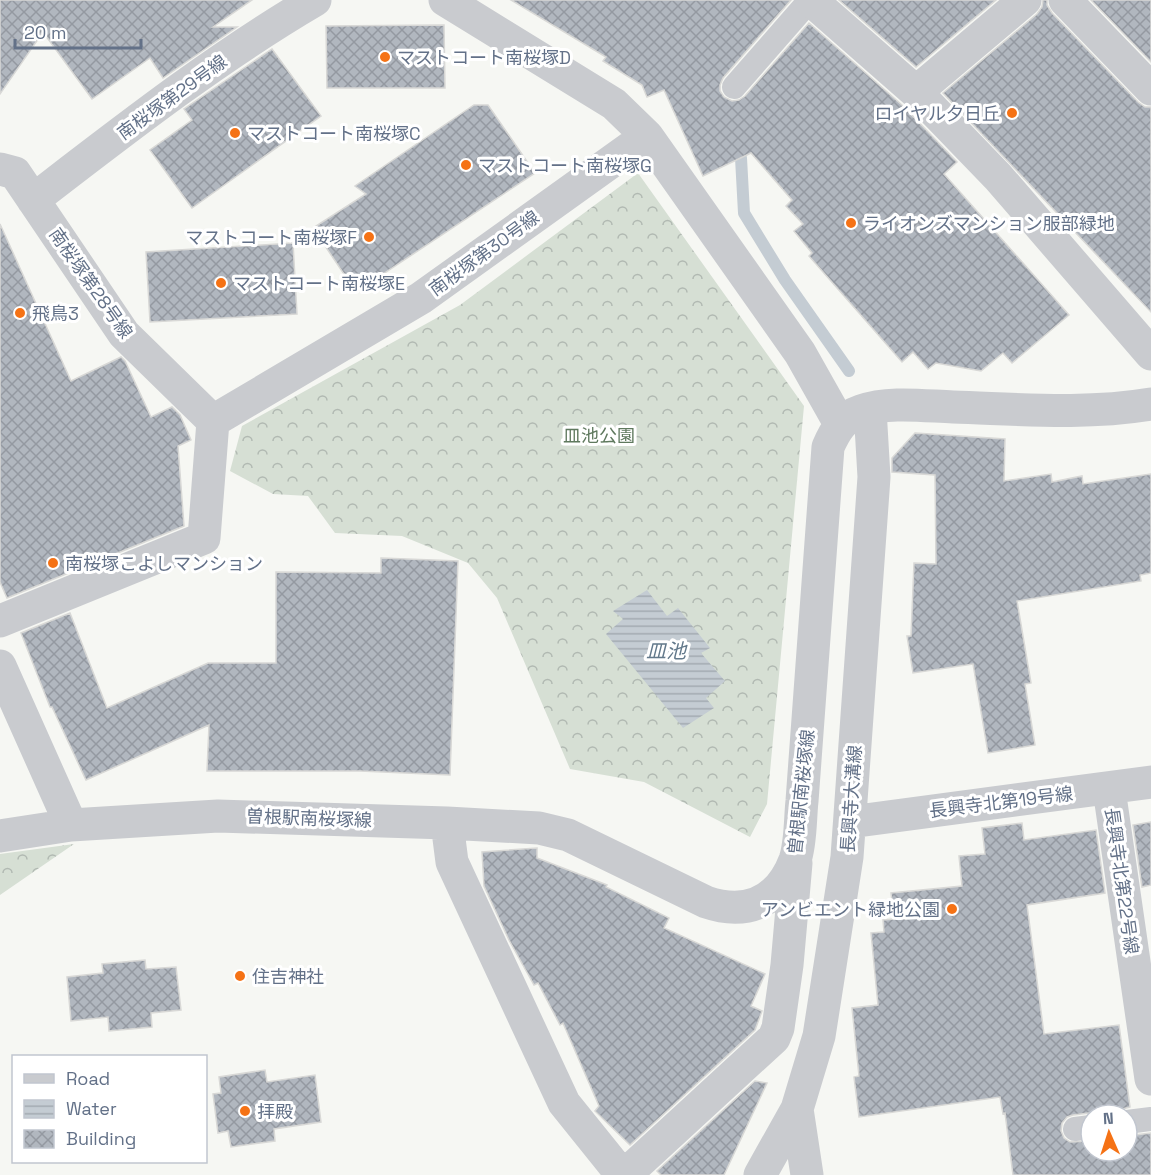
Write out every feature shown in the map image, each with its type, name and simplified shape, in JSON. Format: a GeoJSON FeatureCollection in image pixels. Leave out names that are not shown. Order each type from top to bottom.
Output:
{"type":"FeatureCollection","features":[{"type":"Feature","properties":{"kind":"street","name":"南桜塚第29号線"},"geometry":{"type":"LineString","coordinates":[[33,200],[119,134],[269,27],[315,0]]}},
{"type":"Feature","properties":{"kind":"street"},"geometry":{"type":"LineString","coordinates":[[445,0],[614,104],[647,136],[800,353],[840,424],[852,415],[870,409],[917,406],[1090,411],[1151,404]]}},
{"type":"Feature","properties":{"kind":"street"},"geometry":{"type":"LineString","coordinates":[[811,0],[916,92],[998,177],[1151,354]]}},
{"type":"Feature","properties":{"kind":"street"},"geometry":{"type":"LineString","coordinates":[[916,92],[1025,0]]}},
{"type":"Feature","properties":{"kind":"street"},"geometry":{"type":"LineString","coordinates":[[1065,0],[1151,89]]}},
{"type":"Feature","properties":{"kind":"street","name":"南桜塚第30号線"},"geometry":{"type":"LineString","coordinates":[[213,421],[422,298],[647,136]]}},
{"type":"Feature","properties":{"kind":"street","name":"南桜塚第28号線"},"geometry":{"type":"LineString","coordinates":[[0,169],[15,173],[124,334],[213,421]]}},
{"type":"Feature","properties":{"kind":"street","name":"長興寺大溝線"},"geometry":{"type":"LineString","coordinates":[[760,1175],[796,1109],[823,1021],[850,822],[874,477],[870,409]]}},
{"type":"Feature","properties":{"kind":"street"},"geometry":{"type":"LineString","coordinates":[[0,621],[204,537],[213,421]]}},
{"type":"Feature","properties":{"kind":"street","name":"曽根駅南桜塚線"},"geometry":{"type":"LineString","coordinates":[[0,836],[71,825],[218,816],[539,828],[563,833],[706,902],[735,908],[762,902],[777,889],[795,859],[800,827],[828,447],[840,424]]}},
{"type":"Feature","properties":{"kind":"street"},"geometry":{"type":"LineString","coordinates":[[0,666],[71,825]]}},
{"type":"Feature","properties":{"kind":"street","name":"長興寺北第19号線"},"geometry":{"type":"LineString","coordinates":[[850,822],[1151,782]]}},
{"type":"Feature","properties":{"kind":"street","name":"長興寺北第22号線"},"geometry":{"type":"LineString","coordinates":[[1109,789],[1146,1013],[1151,1079]]}},
{"type":"Feature","properties":{"kind":"street"},"geometry":{"type":"LineString","coordinates":[[447,823],[452,862],[564,1102],[624,1175],[774,1038],[778,1028],[787,965],[800,827]]}},
{"type":"Feature","properties":{"kind":"street"},"geometry":{"type":"LineString","coordinates":[[796,1109],[807,1175]]}},
{"type":"Feature","properties":{"kind":"lane"},"geometry":{"type":"LineString","coordinates":[[734,87],[811,0]]}},
{"type":"Feature","properties":{"kind":"green space","name":"皿池公園"},"geometry":{"type":"Polygon","coordinates":[[[638,173],[804,406],[767,804],[750,837],[644,782],[570,769],[497,598],[468,563],[402,536],[335,533],[308,496],[273,494],[230,471],[242,426],[460,305],[638,173]]]}},
{"type":"Feature","properties":{"kind":"green space"},"geometry":{"type":"Polygon","coordinates":[[[74,844],[0,895],[0,854],[74,844]]]}},
{"type":"Feature","properties":{"kind":"water","name":"皿池"},"geometry":{"type":"Polygon","coordinates":[[[647,590],[667,616],[678,608],[710,648],[701,653],[725,681],[706,698],[714,708],[683,728],[606,634],[623,619],[613,611],[647,590]]]}},
{"type":"Feature","properties":{"kind":"building"},"geometry":{"type":"Polygon","coordinates":[[[0,0],[252,0],[213,27],[237,27],[163,78],[150,58],[92,99],[43,32],[0,94],[0,0]]]}},
{"type":"Feature","properties":{"kind":"building"},"geometry":{"type":"Polygon","coordinates":[[[511,0],[791,0],[723,78],[720,91],[724,97],[732,101],[745,96],[809,23],[903,106],[957,162],[944,174],[1069,315],[1012,363],[1003,353],[981,371],[936,363],[928,369],[913,352],[902,362],[809,256],[812,253],[794,231],[803,224],[786,206],[792,200],[751,153],[703,176],[664,90],[647,97],[642,85],[603,61],[606,57],[511,0]]]}},
{"type":"Feature","properties":{"kind":"building"},"geometry":{"type":"Polygon","coordinates":[[[839,0],[996,0],[916,67],[839,0]]]}},
{"type":"Feature","properties":{"kind":"building"},"geometry":{"type":"Polygon","coordinates":[[[1043,0],[1047,0],[1052,13],[1138,102],[1145,107],[1151,107],[1151,312],[943,93],[1037,14],[1042,7],[1043,0]]]}},
{"type":"Feature","properties":{"kind":"building"},"geometry":{"type":"Polygon","coordinates":[[[1091,0],[1151,0],[1151,62],[1091,0]]]}},
{"type":"Feature","properties":{"kind":"building","name":"マストコート南桜塚D"},"geometry":{"type":"Polygon","coordinates":[[[444,25],[445,88],[327,88],[326,26],[444,25]]]}},
{"type":"Feature","properties":{"kind":"building","name":"マストコート南桜塚C"},"geometry":{"type":"Polygon","coordinates":[[[272,49],[321,116],[192,208],[150,150],[192,120],[184,109],[272,49]]]}},
{"type":"Feature","properties":{"kind":"building"},"geometry":{"type":"Polygon","coordinates":[[[474,105],[488,105],[535,173],[356,292],[313,228],[366,194],[355,186],[474,105]]]}},
{"type":"Feature","properties":{"kind":"building"},"geometry":{"type":"Polygon","coordinates":[[[0,224],[71,381],[121,357],[151,417],[172,407],[180,415],[191,440],[178,446],[184,526],[7,598],[0,582],[0,224]]]}},
{"type":"Feature","properties":{"kind":"building","name":"マストコート南桜塚E"},"geometry":{"type":"Polygon","coordinates":[[[293,243],[297,314],[150,322],[146,252],[293,243]]]}},
{"type":"Feature","properties":{"kind":"building"},"geometry":{"type":"Polygon","coordinates":[[[915,433],[1005,439],[1004,481],[1051,474],[1052,482],[1082,476],[1083,484],[1151,474],[1151,573],[1140,575],[1141,581],[1017,601],[1031,683],[1025,684],[1035,745],[988,753],[973,664],[913,673],[907,636],[911,636],[914,563],[936,564],[935,475],[892,472],[892,458],[915,433]]]}},
{"type":"Feature","properties":{"kind":"building"},"geometry":{"type":"Polygon","coordinates":[[[381,558],[458,561],[450,775],[360,771],[207,771],[209,725],[86,780],[50,707],[21,633],[70,613],[107,708],[208,663],[276,663],[276,572],[381,573],[381,558]]]}},
{"type":"Feature","properties":{"kind":"building"},"geometry":{"type":"Polygon","coordinates":[[[1151,822],[1151,885],[1142,887],[1133,825],[1151,822]]]}},
{"type":"Feature","properties":{"kind":"building"},"geometry":{"type":"Polygon","coordinates":[[[1022,823],[1024,840],[1096,830],[1105,893],[1027,905],[1044,1034],[1119,1025],[1129,1103],[1079,1103],[1079,1114],[1067,1117],[1062,1123],[1061,1131],[1064,1138],[1070,1142],[1079,1142],[1079,1163],[1139,1163],[1139,1134],[1151,1133],[1151,1175],[1013,1175],[1005,1113],[1003,1114],[1000,1097],[859,1117],[854,1077],[859,1076],[852,1008],[878,1005],[871,933],[884,932],[883,920],[894,919],[891,893],[962,886],[959,856],[985,854],[982,828],[1022,823]]]}},
{"type":"Feature","properties":{"kind":"building"},"geometry":{"type":"Polygon","coordinates":[[[537,848],[537,858],[607,885],[606,887],[669,918],[664,928],[765,974],[751,1006],[762,1011],[755,1030],[630,1145],[595,1111],[599,1106],[563,1023],[560,1025],[538,983],[534,985],[509,940],[484,886],[482,852],[537,848]]]}},
{"type":"Feature","properties":{"kind":"building"},"geometry":{"type":"Polygon","coordinates":[[[145,960],[146,969],[176,967],[181,1010],[151,1013],[152,1027],[109,1031],[108,1017],[71,1021],[67,977],[103,973],[102,964],[145,960]]]}},
{"type":"Feature","properties":{"kind":"building","name":"拝殿"},"geometry":{"type":"Polygon","coordinates":[[[265,1070],[267,1082],[315,1075],[321,1122],[274,1129],[275,1141],[231,1147],[228,1131],[218,1133],[213,1094],[221,1093],[219,1077],[265,1070]]]}},
{"type":"Feature","properties":{"kind":"building"},"geometry":{"type":"Polygon","coordinates":[[[755,1081],[767,1083],[724,1175],[661,1175],[657,1171],[755,1081]]]}},
{"type":"Feature","properties":{"kind":"waterway"},"geometry":{"type":"LineString","coordinates":[[731,147],[741,158],[744,213],[785,280],[849,371]]}},
{"type":"Feature","properties":{"kind":"place","name":"マストコート南桜塚D"},"geometry":{"type":"Point","coordinates":[385,57]}},
{"type":"Feature","properties":{"kind":"place","name":"ロイヤル夕日丘"},"geometry":{"type":"Point","coordinates":[1012,113]}},
{"type":"Feature","properties":{"kind":"place","name":"マストコート南桜塚C"},"geometry":{"type":"Point","coordinates":[235,133]}},
{"type":"Feature","properties":{"kind":"place","name":"マストコート南桜塚G"},"geometry":{"type":"Point","coordinates":[466,165]}},
{"type":"Feature","properties":{"kind":"place","name":"ライオンズマンション服部緑地"},"geometry":{"type":"Point","coordinates":[851,223]}},
{"type":"Feature","properties":{"kind":"place","name":"マストコート南桜塚F"},"geometry":{"type":"Point","coordinates":[369,237]}},
{"type":"Feature","properties":{"kind":"place","name":"マストコート南桜塚E"},"geometry":{"type":"Point","coordinates":[221,283]}},
{"type":"Feature","properties":{"kind":"place","name":"飛鳥3"},"geometry":{"type":"Point","coordinates":[20,313]}},
{"type":"Feature","properties":{"kind":"place","name":"南桜塚こよしマンション"},"geometry":{"type":"Point","coordinates":[53,563]}},
{"type":"Feature","properties":{"kind":"place","name":"アンビエント緑地公園"},"geometry":{"type":"Point","coordinates":[952,909]}},
{"type":"Feature","properties":{"kind":"place","name":"住吉神社"},"geometry":{"type":"Point","coordinates":[240,976]}},
{"type":"Feature","properties":{"kind":"place","name":"拝殿"},"geometry":{"type":"Point","coordinates":[245,1111]}}]}
